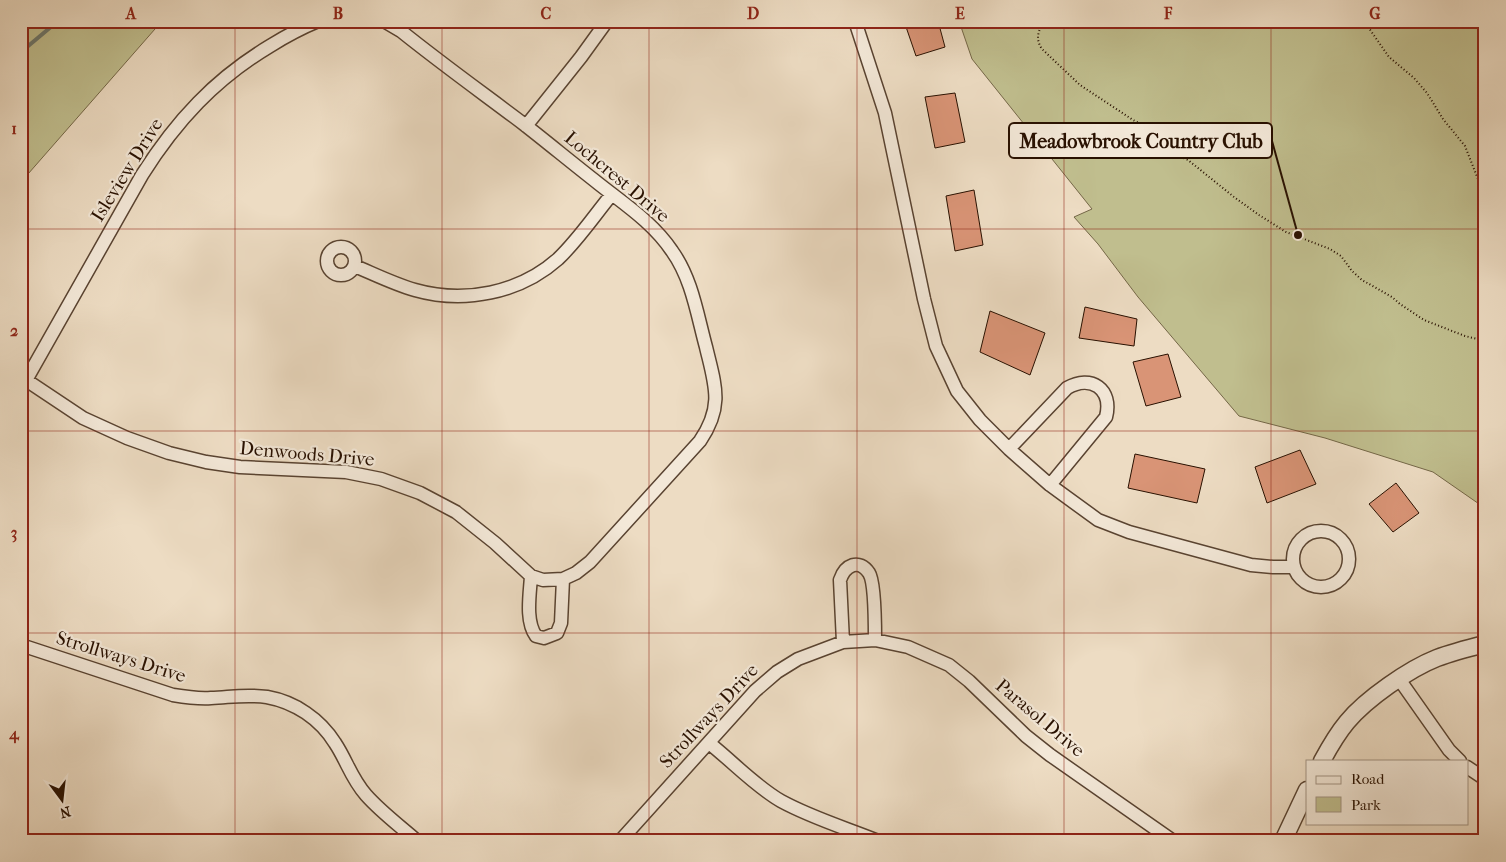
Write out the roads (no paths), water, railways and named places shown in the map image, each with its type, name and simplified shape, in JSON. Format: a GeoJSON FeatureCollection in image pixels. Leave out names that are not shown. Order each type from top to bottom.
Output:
{"type":"FeatureCollection","features":[{"type":"Feature","properties":{"kind":"street","name":"Isleview Drive"},"geometry":{"type":"LineString","coordinates":[[23,381],[142,175],[173,130],[209,90],[256,54],[286,36],[318,21]]}},
{"type":"Feature","properties":{"kind":"street","name":"Lochcrest Drive"},"geometry":{"type":"LineString","coordinates":[[384,21],[401,31],[636,212],[658,232],[672,251],[683,270],[691,290],[714,380],[716,399],[714,414],[709,428],[700,441],[590,562],[576,573],[563,579]]}},
{"type":"Feature","properties":{"kind":"street"},"geometry":{"type":"LineString","coordinates":[[526,126],[607,21]]}},
{"type":"Feature","properties":{"kind":"street"},"geometry":{"type":"LineString","coordinates":[[855,21],[885,113],[922,290],[936,346],[957,391],[980,420],[1009,449],[1050,485],[1098,520],[1129,532],[1251,565],[1294,567]]}},
{"type":"Feature","properties":{"kind":"street"},"geometry":{"type":"LineString","coordinates":[[355,266],[414,290],[432,294],[468,296],[490,293],[512,286],[536,274],[556,260],[570,247],[612,194]]}},
{"type":"Feature","properties":{"kind":"street","name":"Denwoods Drive"},"geometry":{"type":"LineString","coordinates":[[23,381],[83,418],[127,438],[169,453],[206,462],[240,467],[346,472],[381,479],[420,493],[456,512],[495,543],[531,576]]}},
{"type":"Feature","properties":{"kind":"street"},"geometry":{"type":"LineString","coordinates":[[1009,449],[1067,388],[1076,383],[1084,382],[1093,384],[1100,389],[1107,400],[1108,409],[1106,417],[1050,485]]}},
{"type":"Feature","properties":{"kind":"street"},"geometry":{"type":"LineString","coordinates":[[1322,530],[1332,533],[1346,544],[1349,562],[1346,572],[1334,584],[1321,587],[1311,585],[1301,578],[1294,567],[1293,557],[1296,545],[1302,538],[1312,532],[1322,530]]}},
{"type":"Feature","properties":{"kind":"street"},"geometry":{"type":"LineString","coordinates":[[843,642],[840,580],[846,567],[855,565],[866,569],[872,578],[876,640]]}},
{"type":"Feature","properties":{"kind":"street"},"geometry":{"type":"LineString","coordinates":[[531,576],[543,580],[563,579],[561,623],[557,634],[544,638],[536,636],[531,628],[529,621],[531,576]]}},
{"type":"Feature","properties":{"kind":"street","name":"Parasol Drive"},"geometry":{"type":"LineString","coordinates":[[843,642],[876,640],[908,647],[949,665],[969,681],[1026,736],[1050,755],[1173,841]]}},
{"type":"Feature","properties":{"kind":"street","name":"Strollways Drive"},"geometry":{"type":"LineString","coordinates":[[620,841],[755,692],[777,672],[798,659],[843,642]]}},
{"type":"Feature","properties":{"kind":"street"},"geometry":{"type":"LineString","coordinates":[[1323,760],[1348,721],[1375,696],[1399,679],[1436,658],[1485,644]]}},
{"type":"Feature","properties":{"kind":"street","name":"Strollways Drive"},"geometry":{"type":"LineString","coordinates":[[21,645],[173,695],[196,698],[247,695],[269,698],[299,708],[323,728],[335,743],[352,778],[366,795],[417,841]]}},
{"type":"Feature","properties":{"kind":"street"},"geometry":{"type":"LineString","coordinates":[[1399,679],[1449,750],[1459,760]]}},
{"type":"Feature","properties":{"kind":"street"},"geometry":{"type":"LineString","coordinates":[[709,743],[762,788],[781,801],[849,835],[878,841]]}},
{"type":"Feature","properties":{"kind":"street"},"geometry":{"type":"LineString","coordinates":[[1468,768],[1485,779]]}},
{"type":"Feature","properties":{"kind":"street"},"geometry":{"type":"LineString","coordinates":[[1283,841],[1306,792]]}},
{"type":"Feature","properties":{"kind":"waterway"},"geometry":{"type":"LineString","coordinates":[[21,52],[58,21]]}},
{"type":"Feature","properties":{"kind":"place","name":"Meadowbrook Country Club"},"geometry":{"type":"Point","coordinates":[1298,235]}}]}
